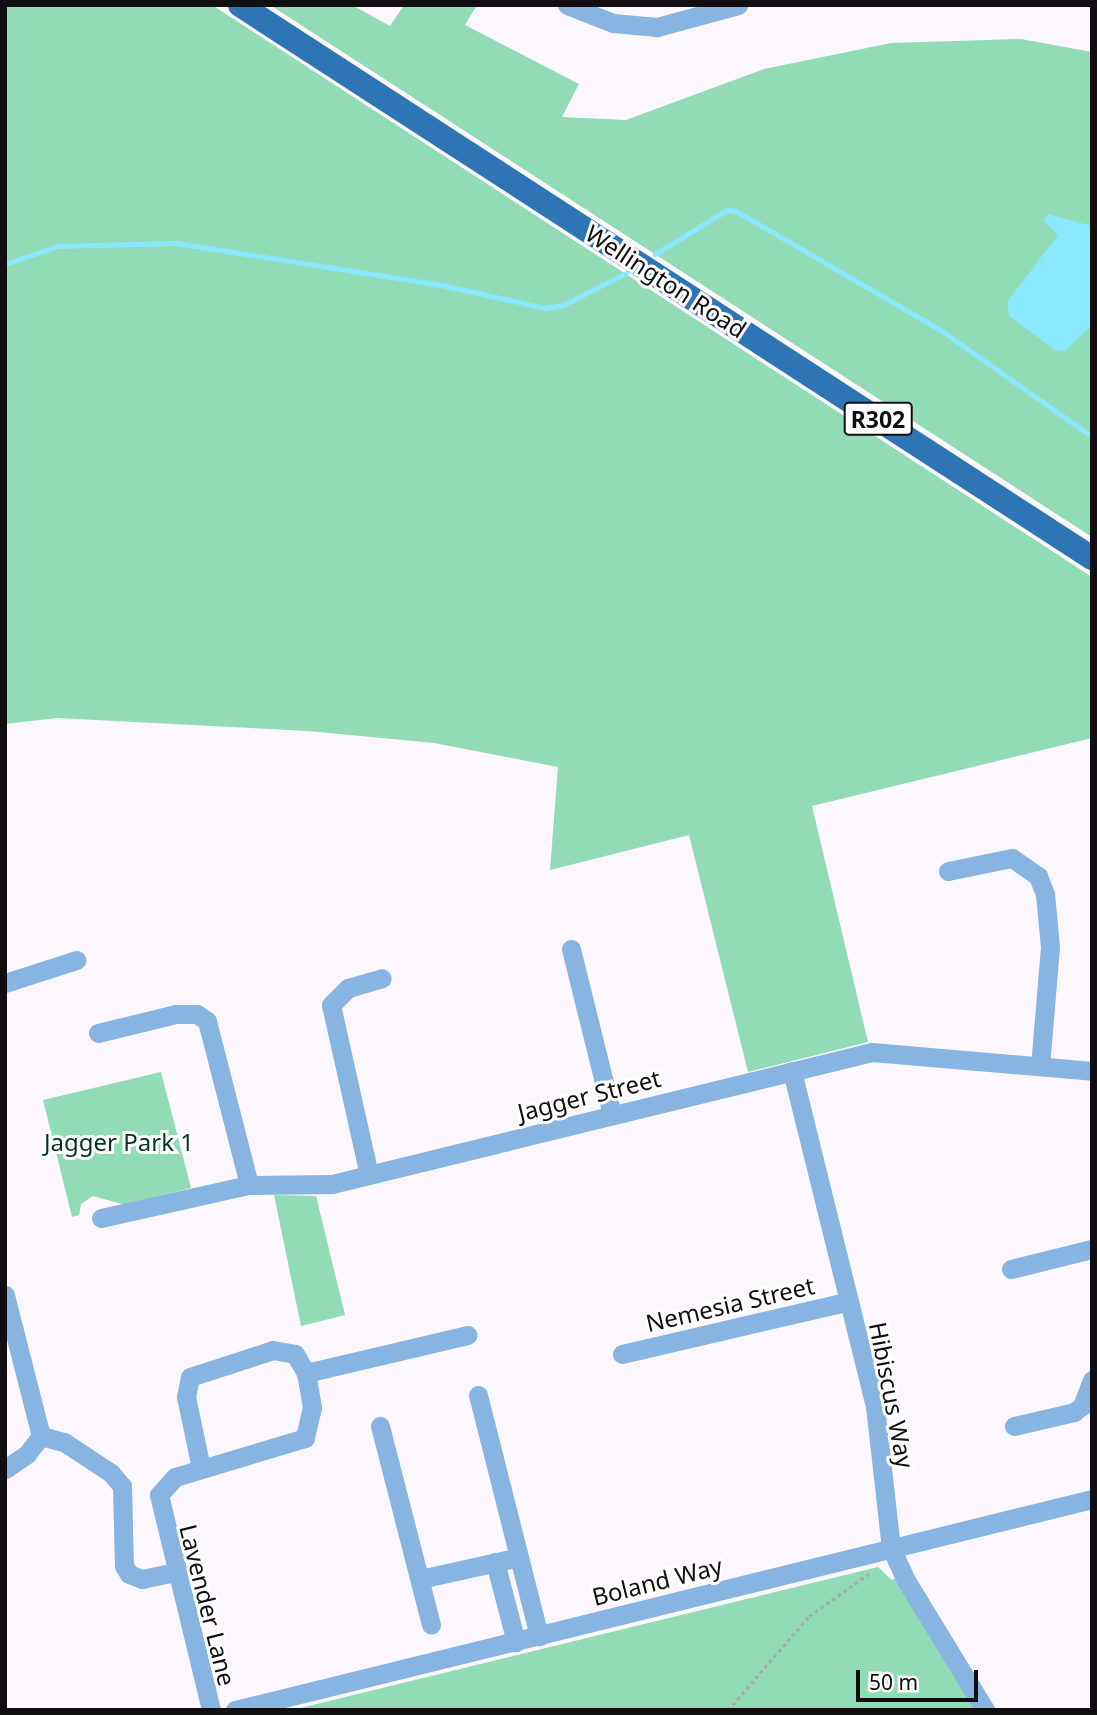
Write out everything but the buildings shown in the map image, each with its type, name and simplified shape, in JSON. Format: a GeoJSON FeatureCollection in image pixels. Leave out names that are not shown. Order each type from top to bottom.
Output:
{"type":"FeatureCollection","features":[{"type":"Feature","properties":{"kind":"main road","name":"Wellington Road"},"geometry":{"type":"LineString","coordinates":[[240,5],[1092,558]]}},
{"type":"Feature","properties":{"kind":"street"},"geometry":{"type":"LineString","coordinates":[[567,5],[594,10],[613,23],[657,27],[678,12],[738,5]]}},
{"type":"Feature","properties":{"kind":"street"},"geometry":{"type":"LineString","coordinates":[[948,871],[1012,858],[1038,876],[1049,921],[1050,947],[1040,1066]]}},
{"type":"Feature","properties":{"kind":"street"},"geometry":{"type":"LineString","coordinates":[[571,949],[612,1115]]}},
{"type":"Feature","properties":{"kind":"street"},"geometry":{"type":"LineString","coordinates":[[5,983],[76,960]]}},
{"type":"Feature","properties":{"kind":"street"},"geometry":{"type":"LineString","coordinates":[[369,1175],[331,1005],[348,988],[382,978]]}},
{"type":"Feature","properties":{"kind":"street"},"geometry":{"type":"LineString","coordinates":[[98,1033],[176,1014],[197,1014],[207,1021],[248,1185]]}},
{"type":"Feature","properties":{"kind":"street","name":"Jagger Street"},"geometry":{"type":"LineString","coordinates":[[101,1217],[248,1185],[332,1184],[882,1051],[1092,1071]]}},
{"type":"Feature","properties":{"kind":"street","name":"Hibiscus Way"},"geometry":{"type":"LineString","coordinates":[[792,1071],[878,1427],[891,1548],[985,1710]]}},
{"type":"Feature","properties":{"kind":"street"},"geometry":{"type":"LineString","coordinates":[[1011,1269],[1092,1249]]}},
{"type":"Feature","properties":{"kind":"street"},"geometry":{"type":"LineString","coordinates":[[5,1294],[41,1436]]}},
{"type":"Feature","properties":{"kind":"street","name":"Nemesia Street"},"geometry":{"type":"LineString","coordinates":[[622,1354],[849,1301]]}},
{"type":"Feature","properties":{"kind":"street"},"geometry":{"type":"LineString","coordinates":[[306,1373],[468,1335]]}},
{"type":"Feature","properties":{"kind":"street"},"geometry":{"type":"LineString","coordinates":[[280,1350],[295,1354],[306,1373],[312,1407],[305,1438],[201,1468],[186,1397],[195,1373],[280,1350]]}},
{"type":"Feature","properties":{"kind":"street"},"geometry":{"type":"LineString","coordinates":[[1014,1426],[1074,1412],[1082,1406],[1092,1380]]}},
{"type":"Feature","properties":{"kind":"street"},"geometry":{"type":"LineString","coordinates":[[478,1395],[539,1636]]}},
{"type":"Feature","properties":{"kind":"street"},"geometry":{"type":"LineString","coordinates":[[380,1426],[431,1625]]}},
{"type":"Feature","properties":{"kind":"street"},"geometry":{"type":"LineString","coordinates":[[5,1469],[27,1454],[41,1436]]}},
{"type":"Feature","properties":{"kind":"street"},"geometry":{"type":"LineString","coordinates":[[41,1436],[64,1442],[117,1480],[124,1495],[124,1566],[129,1574],[142,1579],[176,1573]]}},
{"type":"Feature","properties":{"kind":"street","name":"Lavender Lane"},"geometry":{"type":"LineString","coordinates":[[201,1468],[165,1484],[159,1494],[160,1510],[211,1710]]}},
{"type":"Feature","properties":{"kind":"street","name":"Boland Way"},"geometry":{"type":"LineString","coordinates":[[235,1710],[1092,1499]]}},
{"type":"Feature","properties":{"kind":"street"},"geometry":{"type":"LineString","coordinates":[[420,1579],[519,1557]]}},
{"type":"Feature","properties":{"kind":"street"},"geometry":{"type":"LineString","coordinates":[[495,1562],[516,1642]]}},
{"type":"Feature","properties":{"kind":"path"},"geometry":{"type":"LineString","coordinates":[[728,1710],[809,1616],[874,1571]]}},
{"type":"Feature","properties":{"kind":"green space"},"geometry":{"type":"Polygon","coordinates":[[[5,5],[212,5],[1092,577],[1092,738],[812,806],[868,1042],[748,1072],[689,835],[550,870],[558,767],[434,743],[308,731],[57,718],[5,724],[5,5]]]}},
{"type":"Feature","properties":{"kind":"green space"},"geometry":{"type":"Polygon","coordinates":[[[270,5],[352,5],[390,26],[404,5],[477,5],[465,25],[579,84],[562,117],[626,120],[764,69],[891,43],[1021,39],[1092,52],[1092,537],[270,5]]]}},
{"type":"Feature","properties":{"kind":"green space","name":"Jagger Park 1"},"geometry":{"type":"Polygon","coordinates":[[[161,1072],[191,1188],[125,1205],[93,1196],[81,1204],[79,1215],[72,1217],[43,1100],[161,1072]]]}},
{"type":"Feature","properties":{"kind":"green space"},"geometry":{"type":"Polygon","coordinates":[[[274,1195],[316,1196],[345,1315],[301,1326],[274,1195]]]}},
{"type":"Feature","properties":{"kind":"green space"},"geometry":{"type":"Polygon","coordinates":[[[878,1567],[892,1580],[895,1578],[976,1710],[292,1710],[878,1567]]]}},
{"type":"Feature","properties":{"kind":"water"},"geometry":{"type":"Polygon","coordinates":[[[1048,214],[1092,226],[1092,325],[1065,351],[1055,350],[1009,316],[1007,302],[1058,235],[1044,221],[1048,214]]]}},
{"type":"Feature","properties":{"kind":"waterway"},"geometry":{"type":"LineString","coordinates":[[655,254],[727,210],[736,211],[942,331],[1092,437]]}},
{"type":"Feature","properties":{"kind":"waterway"},"geometry":{"type":"LineString","coordinates":[[5,264],[58,246],[176,243],[446,286],[545,308],[563,305],[626,273]]}}]}
